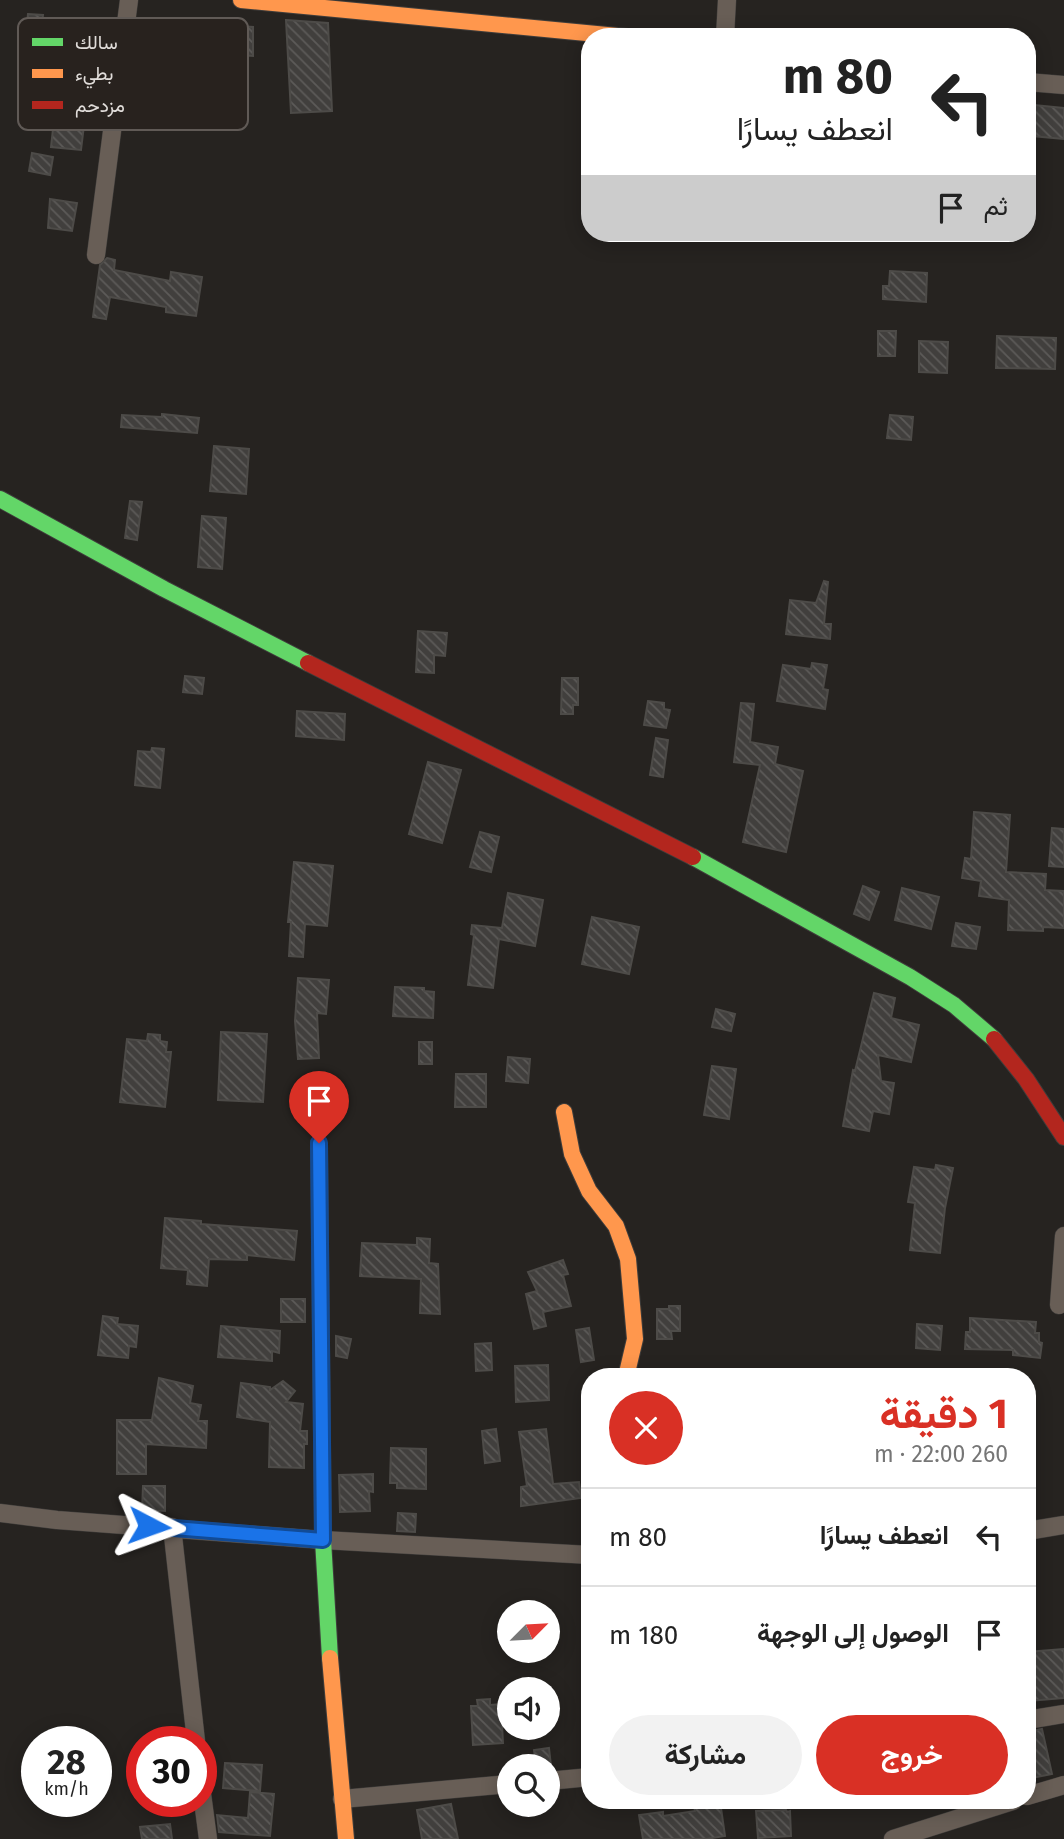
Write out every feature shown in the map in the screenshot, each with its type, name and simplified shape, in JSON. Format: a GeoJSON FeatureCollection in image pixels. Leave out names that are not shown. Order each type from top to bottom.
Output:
{"type":"FeatureCollection","features":[{"type":"Feature","properties":{"kind":"street"},"geometry":{"type":"LineString","coordinates":[[127,18],[129,0]]}},
{"type":"Feature","properties":{"kind":"street"},"geometry":{"type":"LineString","coordinates":[[241,0],[581,33]]}},
{"type":"Feature","properties":{"kind":"street"},"geometry":{"type":"LineString","coordinates":[[726,28],[727,0]]}},
{"type":"Feature","properties":{"kind":"street"},"geometry":{"type":"LineString","coordinates":[[1036,83],[1064,85]]}},
{"type":"Feature","properties":{"kind":"street"},"geometry":{"type":"LineString","coordinates":[[96,255],[112,130]]}},
{"type":"Feature","properties":{"kind":"street"},"geometry":{"type":"LineString","coordinates":[[0,499],[88,550],[187,602],[774,899],[922,984],[983,1029],[1027,1081],[1064,1137]]}},
{"type":"Feature","properties":{"kind":"street"},"geometry":{"type":"LineString","coordinates":[[564,1112],[572,1154],[589,1191],[617,1226],[628,1259],[635,1339],[628,1368]]}},
{"type":"Feature","properties":{"kind":"street"},"geometry":{"type":"LineString","coordinates":[[319,1143],[323,1540],[328,1639],[346,1839]]}},
{"type":"Feature","properties":{"kind":"street"},"geometry":{"type":"LineString","coordinates":[[1059,1305],[1064,1236]]}},
{"type":"Feature","properties":{"kind":"street"},"geometry":{"type":"LineString","coordinates":[[0,1513],[57,1520],[323,1540],[581,1554]]}},
{"type":"Feature","properties":{"kind":"street"},"geometry":{"type":"LineString","coordinates":[[1036,1530],[1064,1525]]}},
{"type":"Feature","properties":{"kind":"street"},"geometry":{"type":"LineString","coordinates":[[172,1527],[194,1726]]}},
{"type":"Feature","properties":{"kind":"street"},"geometry":{"type":"LineString","coordinates":[[1036,1719],[1064,1714]]}},
{"type":"Feature","properties":{"kind":"street"},"geometry":{"type":"LineString","coordinates":[[560,1780],[581,1778]]}},
{"type":"Feature","properties":{"kind":"street"},"geometry":{"type":"LineString","coordinates":[[342,1799],[497,1785]]}},
{"type":"Feature","properties":{"kind":"street"},"geometry":{"type":"LineString","coordinates":[[1036,1793],[1064,1785]]}},
{"type":"Feature","properties":{"kind":"street"},"geometry":{"type":"LineString","coordinates":[[893,1839],[988,1809]]}},
{"type":"Feature","properties":{"kind":"street"},"geometry":{"type":"LineString","coordinates":[[205,1817],[208,1839]]}},
{"type":"Feature","properties":{"kind":"building"},"geometry":{"type":"Polygon","coordinates":[[[28,14],[43,15],[43,18],[28,18],[28,14]]]}},
{"type":"Feature","properties":{"kind":"building"},"geometry":{"type":"Polygon","coordinates":[[[286,20],[328,23],[332,111],[291,113],[286,20]]]}},
{"type":"Feature","properties":{"kind":"building"},"geometry":{"type":"Polygon","coordinates":[[[248,27],[253,27],[253,56],[248,56],[248,27]]]}},
{"type":"Feature","properties":{"kind":"building"},"geometry":{"type":"Polygon","coordinates":[[[1036,105],[1064,108],[1064,139],[1036,136],[1036,105]]]}},
{"type":"Feature","properties":{"kind":"building"},"geometry":{"type":"Polygon","coordinates":[[[53,130],[83,130],[81,150],[51,147],[53,130]]]}},
{"type":"Feature","properties":{"kind":"building"},"geometry":{"type":"Polygon","coordinates":[[[32,153],[53,157],[50,175],[29,171],[32,153]]]}},
{"type":"Feature","properties":{"kind":"building"},"geometry":{"type":"Polygon","coordinates":[[[50,199],[77,203],[72,231],[48,228],[50,199]]]}},
{"type":"Feature","properties":{"kind":"building"},"geometry":{"type":"Polygon","coordinates":[[[107,258],[115,260],[114,270],[170,281],[171,272],[202,277],[196,316],[166,312],[166,307],[110,297],[106,319],[93,317],[100,265],[107,258]]]}},
{"type":"Feature","properties":{"kind":"building"},"geometry":{"type":"Polygon","coordinates":[[[890,271],[927,273],[926,302],[883,299],[883,286],[889,286],[890,271]]]}},
{"type":"Feature","properties":{"kind":"building"},"geometry":{"type":"Polygon","coordinates":[[[878,331],[896,331],[895,356],[878,356],[878,331]]]}},
{"type":"Feature","properties":{"kind":"building"},"geometry":{"type":"Polygon","coordinates":[[[997,336],[1056,338],[1055,369],[996,368],[997,336]]]}},
{"type":"Feature","properties":{"kind":"building"},"geometry":{"type":"Polygon","coordinates":[[[919,341],[948,342],[947,373],[919,372],[919,341]]]}},
{"type":"Feature","properties":{"kind":"building"},"geometry":{"type":"Polygon","coordinates":[[[162,414],[199,418],[197,433],[121,427],[122,415],[162,417],[162,414]]]}},
{"type":"Feature","properties":{"kind":"building"},"geometry":{"type":"Polygon","coordinates":[[[890,415],[913,417],[911,440],[887,438],[890,415]]]}},
{"type":"Feature","properties":{"kind":"building"},"geometry":{"type":"Polygon","coordinates":[[[214,446],[249,449],[246,494],[210,491],[214,446]]]}},
{"type":"Feature","properties":{"kind":"building"},"geometry":{"type":"Polygon","coordinates":[[[130,501],[142,502],[137,540],[125,538],[130,501]]]}},
{"type":"Feature","properties":{"kind":"building"},"geometry":{"type":"Polygon","coordinates":[[[202,516],[226,518],[222,569],[198,567],[202,516]]]}},
{"type":"Feature","properties":{"kind":"building"},"geometry":{"type":"Polygon","coordinates":[[[824,581],[828,582],[824,624],[831,624],[830,639],[786,634],[790,600],[816,603],[824,581]]]}},
{"type":"Feature","properties":{"kind":"building"},"geometry":{"type":"Polygon","coordinates":[[[418,631],[447,633],[445,656],[434,655],[434,673],[416,672],[418,631]]]}},
{"type":"Feature","properties":{"kind":"building"},"geometry":{"type":"Polygon","coordinates":[[[812,663],[827,665],[823,689],[828,690],[825,709],[777,701],[783,665],[811,669],[812,663]]]}},
{"type":"Feature","properties":{"kind":"building"},"geometry":{"type":"Polygon","coordinates":[[[185,676],[204,678],[202,694],[183,692],[185,676]]]}},
{"type":"Feature","properties":{"kind":"building"},"geometry":{"type":"Polygon","coordinates":[[[562,678],[578,678],[578,705],[573,705],[573,714],[561,714],[562,678]]]}},
{"type":"Feature","properties":{"kind":"building"},"geometry":{"type":"Polygon","coordinates":[[[648,701],[664,703],[664,709],[670,710],[666,728],[644,725],[648,701]]]}},
{"type":"Feature","properties":{"kind":"building"},"geometry":{"type":"Polygon","coordinates":[[[741,703],[754,704],[750,742],[778,747],[775,764],[803,771],[786,852],[743,842],[760,765],[734,762],[741,703]]]}},
{"type":"Feature","properties":{"kind":"building"},"geometry":{"type":"Polygon","coordinates":[[[297,711],[345,714],[344,740],[296,736],[297,711]]]}},
{"type":"Feature","properties":{"kind":"building"},"geometry":{"type":"Polygon","coordinates":[[[656,738],[668,740],[663,777],[650,775],[656,738]]]}},
{"type":"Feature","properties":{"kind":"building"},"geometry":{"type":"Polygon","coordinates":[[[152,748],[164,749],[160,788],[135,785],[138,751],[151,752],[152,748]]]}},
{"type":"Feature","properties":{"kind":"building"},"geometry":{"type":"Polygon","coordinates":[[[428,762],[461,770],[442,843],[409,834],[428,762]]]}},
{"type":"Feature","properties":{"kind":"building"},"geometry":{"type":"Polygon","coordinates":[[[974,812],[1010,815],[1006,872],[1046,874],[1045,890],[1064,891],[1064,928],[1043,927],[1043,931],[1008,930],[1009,900],[979,896],[981,881],[962,878],[965,858],[971,859],[974,812]]]}},
{"type":"Feature","properties":{"kind":"building"},"geometry":{"type":"Polygon","coordinates":[[[1052,828],[1064,829],[1064,867],[1049,866],[1052,828]]]}},
{"type":"Feature","properties":{"kind":"building"},"geometry":{"type":"Polygon","coordinates":[[[480,832],[499,837],[491,872],[470,867],[480,832]]]}},
{"type":"Feature","properties":{"kind":"building"},"geometry":{"type":"Polygon","coordinates":[[[294,862],[333,866],[327,926],[305,924],[303,957],[289,956],[291,922],[288,922],[294,862]]]}},
{"type":"Feature","properties":{"kind":"building"},"geometry":{"type":"Polygon","coordinates":[[[863,886],[879,892],[869,920],[854,914],[863,886]]]}},
{"type":"Feature","properties":{"kind":"building"},"geometry":{"type":"Polygon","coordinates":[[[902,888],[939,897],[931,929],[895,920],[902,888]]]}},
{"type":"Feature","properties":{"kind":"building"},"geometry":{"type":"Polygon","coordinates":[[[508,893],[543,900],[535,946],[499,939],[493,988],[468,985],[474,935],[471,934],[472,925],[502,928],[508,893]]]}},
{"type":"Feature","properties":{"kind":"building"},"geometry":{"type":"Polygon","coordinates":[[[592,917],[639,927],[629,974],[582,964],[592,917]]]}},
{"type":"Feature","properties":{"kind":"building"},"geometry":{"type":"Polygon","coordinates":[[[956,923],[980,927],[976,949],[952,946],[956,923]]]}},
{"type":"Feature","properties":{"kind":"building"},"geometry":{"type":"Polygon","coordinates":[[[298,978],[329,980],[326,1014],[317,1013],[319,1058],[298,1059],[295,1021],[298,978]]]}},
{"type":"Feature","properties":{"kind":"building"},"geometry":{"type":"Polygon","coordinates":[[[395,987],[424,988],[424,991],[434,992],[433,1018],[393,1016],[395,987]]]}},
{"type":"Feature","properties":{"kind":"building"},"geometry":{"type":"Polygon","coordinates":[[[874,993],[895,998],[891,1018],[919,1025],[911,1062],[878,1055],[881,1081],[894,1083],[889,1114],[873,1111],[869,1131],[843,1126],[853,1070],[855,1071],[874,993]]]}},
{"type":"Feature","properties":{"kind":"building"},"geometry":{"type":"Polygon","coordinates":[[[716,1009],[735,1014],[731,1031],[712,1027],[716,1009]]]}},
{"type":"Feature","properties":{"kind":"building"},"geometry":{"type":"Polygon","coordinates":[[[221,1032],[267,1034],[263,1102],[218,1100],[221,1032]]]}},
{"type":"Feature","properties":{"kind":"building"},"geometry":{"type":"Polygon","coordinates":[[[148,1034],[160,1035],[160,1041],[167,1042],[166,1052],[171,1052],[165,1107],[120,1102],[127,1039],[147,1041],[148,1034]]]}},
{"type":"Feature","properties":{"kind":"building"},"geometry":{"type":"Polygon","coordinates":[[[419,1042],[432,1042],[432,1064],[419,1064],[419,1042]]]}},
{"type":"Feature","properties":{"kind":"building"},"geometry":{"type":"Polygon","coordinates":[[[508,1057],[530,1059],[528,1083],[506,1081],[508,1057]]]}},
{"type":"Feature","properties":{"kind":"building"},"geometry":{"type":"Polygon","coordinates":[[[712,1066],[736,1069],[729,1119],[704,1115],[712,1066]]]}},
{"type":"Feature","properties":{"kind":"building"},"geometry":{"type":"Polygon","coordinates":[[[456,1074],[486,1074],[486,1107],[455,1107],[456,1074]]]}},
{"type":"Feature","properties":{"kind":"building"},"geometry":{"type":"Polygon","coordinates":[[[936,1165],[953,1168],[940,1253],[910,1250],[915,1203],[908,1202],[914,1167],[935,1170],[936,1165]]]}},
{"type":"Feature","properties":{"kind":"building"},"geometry":{"type":"Polygon","coordinates":[[[165,1218],[201,1221],[201,1224],[297,1231],[294,1260],[247,1255],[247,1260],[209,1259],[207,1286],[187,1284],[188,1270],[161,1268],[165,1218]]]}},
{"type":"Feature","properties":{"kind":"building"},"geometry":{"type":"Polygon","coordinates":[[[417,1238],[430,1239],[429,1263],[438,1264],[440,1314],[420,1313],[421,1279],[360,1276],[362,1243],[417,1245],[417,1238]]]}},
{"type":"Feature","properties":{"kind":"building"},"geometry":{"type":"Polygon","coordinates":[[[563,1260],[568,1274],[563,1275],[571,1306],[543,1312],[546,1326],[534,1329],[526,1294],[537,1291],[528,1272],[563,1260]]]}},
{"type":"Feature","properties":{"kind":"building"},"geometry":{"type":"Polygon","coordinates":[[[281,1299],[305,1299],[305,1322],[281,1322],[281,1299]]]}},
{"type":"Feature","properties":{"kind":"building"},"geometry":{"type":"Polygon","coordinates":[[[669,1306],[680,1306],[680,1331],[671,1331],[672,1339],[657,1339],[657,1309],[669,1309],[669,1306]]]}},
{"type":"Feature","properties":{"kind":"building"},"geometry":{"type":"Polygon","coordinates":[[[103,1316],[118,1318],[117,1324],[138,1326],[136,1347],[129,1346],[128,1358],[98,1355],[103,1316]]]}},
{"type":"Feature","properties":{"kind":"building"},"geometry":{"type":"Polygon","coordinates":[[[970,1318],[1036,1322],[1035,1333],[1039,1333],[1039,1342],[1042,1343],[1040,1358],[1013,1355],[1013,1350],[965,1349],[966,1332],[970,1332],[970,1318]]]}},
{"type":"Feature","properties":{"kind":"building"},"geometry":{"type":"Polygon","coordinates":[[[917,1324],[942,1326],[940,1350],[916,1348],[917,1324]]]}},
{"type":"Feature","properties":{"kind":"building"},"geometry":{"type":"Polygon","coordinates":[[[221,1326],[280,1331],[279,1353],[272,1351],[272,1361],[218,1357],[221,1326]]]}},
{"type":"Feature","properties":{"kind":"building"},"geometry":{"type":"Polygon","coordinates":[[[589,1328],[594,1360],[581,1362],[576,1330],[589,1328]]]}},
{"type":"Feature","properties":{"kind":"building"},"geometry":{"type":"Polygon","coordinates":[[[336,1336],[351,1339],[347,1358],[336,1356],[336,1336]]]}},
{"type":"Feature","properties":{"kind":"building"},"geometry":{"type":"Polygon","coordinates":[[[491,1343],[492,1370],[476,1371],[475,1344],[491,1343]]]}},
{"type":"Feature","properties":{"kind":"building"},"geometry":{"type":"Polygon","coordinates":[[[548,1365],[549,1400],[516,1402],[515,1366],[548,1365]]]}},
{"type":"Feature","properties":{"kind":"building"},"geometry":{"type":"Polygon","coordinates":[[[159,1378],[193,1386],[190,1403],[201,1405],[198,1421],[207,1421],[206,1448],[146,1444],[146,1474],[117,1474],[117,1420],[152,1420],[159,1378]]]}},
{"type":"Feature","properties":{"kind":"building"},"geometry":{"type":"Polygon","coordinates":[[[283,1381],[295,1391],[286,1402],[303,1404],[300,1431],[307,1431],[304,1468],[269,1467],[270,1422],[237,1417],[241,1383],[270,1387],[270,1390],[283,1381]]]}},
{"type":"Feature","properties":{"kind":"building"},"geometry":{"type":"Polygon","coordinates":[[[496,1429],[500,1461],[485,1463],[482,1431],[496,1429]]]}},
{"type":"Feature","properties":{"kind":"building"},"geometry":{"type":"Polygon","coordinates":[[[546,1429],[553,1484],[579,1482],[581,1498],[521,1506],[521,1487],[527,1486],[519,1432],[546,1429]]]}},
{"type":"Feature","properties":{"kind":"building"},"geometry":{"type":"Polygon","coordinates":[[[391,1448],[426,1449],[426,1489],[397,1488],[397,1483],[390,1483],[391,1448]]]}},
{"type":"Feature","properties":{"kind":"building"},"geometry":{"type":"Polygon","coordinates":[[[373,1474],[373,1492],[369,1491],[370,1511],[340,1512],[339,1475],[373,1474]]]}},
{"type":"Feature","properties":{"kind":"building"},"geometry":{"type":"Polygon","coordinates":[[[143,1486],[165,1486],[165,1511],[142,1510],[143,1486]]]}},
{"type":"Feature","properties":{"kind":"building"},"geometry":{"type":"Polygon","coordinates":[[[398,1513],[416,1514],[415,1532],[397,1531],[398,1513]]]}},
{"type":"Feature","properties":{"kind":"building"},"geometry":{"type":"Polygon","coordinates":[[[1064,1649],[1064,1698],[1036,1700],[1036,1651],[1064,1649]]]}},
{"type":"Feature","properties":{"kind":"building"},"geometry":{"type":"Polygon","coordinates":[[[490,1699],[490,1705],[497,1704],[497,1740],[503,1740],[503,1743],[473,1745],[471,1706],[478,1706],[477,1700],[490,1699]]]}},
{"type":"Feature","properties":{"kind":"building"},"geometry":{"type":"Polygon","coordinates":[[[1042,1729],[1052,1774],[1036,1777],[1036,1730],[1042,1729]]]}},
{"type":"Feature","properties":{"kind":"building"},"geometry":{"type":"Polygon","coordinates":[[[549,1748],[550,1754],[534,1754],[534,1750],[549,1748]]]}},
{"type":"Feature","properties":{"kind":"building"},"geometry":{"type":"Polygon","coordinates":[[[225,1763],[262,1765],[260,1791],[223,1788],[225,1763]]]}},
{"type":"Feature","properties":{"kind":"building"},"geometry":{"type":"Polygon","coordinates":[[[250,1792],[274,1794],[270,1836],[219,1832],[217,1815],[248,1818],[250,1792]]]}},
{"type":"Feature","properties":{"kind":"building"},"geometry":{"type":"Polygon","coordinates":[[[451,1804],[458,1839],[422,1839],[417,1810],[451,1804]]]}},
{"type":"Feature","properties":{"kind":"building"},"geometry":{"type":"Polygon","coordinates":[[[721,1809],[725,1836],[706,1839],[643,1839],[639,1815],[663,1812],[663,1816],[721,1809]]]}},
{"type":"Feature","properties":{"kind":"building"},"geometry":{"type":"Polygon","coordinates":[[[756,1811],[790,1811],[791,1836],[758,1838],[756,1811]]]}},
{"type":"Feature","properties":{"kind":"building"},"geometry":{"type":"Polygon","coordinates":[[[170,1824],[172,1839],[142,1839],[140,1827],[170,1824]]]}},
{"type":"Feature","properties":{"kind":"traffic: fast"},"geometry":{"type":"LineString","coordinates":[[0,499],[164,589],[308,663]]}},
{"type":"Feature","properties":{"kind":"traffic: fast"},"geometry":{"type":"LineString","coordinates":[[693,857],[910,977],[954,1005],[994,1039]]}},
{"type":"Feature","properties":{"kind":"traffic: fast"},"geometry":{"type":"LineString","coordinates":[[319,1143],[323,1540],[330,1658]]}},
{"type":"Feature","properties":{"kind":"traffic: slow"},"geometry":{"type":"LineString","coordinates":[[241,0],[581,33]]}},
{"type":"Feature","properties":{"kind":"traffic: slow"},"geometry":{"type":"LineString","coordinates":[[564,1112],[572,1154],[589,1191],[616,1226],[628,1259],[635,1339],[628,1368]]}},
{"type":"Feature","properties":{"kind":"traffic: slow"},"geometry":{"type":"LineString","coordinates":[[330,1658],[346,1839]]}},
{"type":"Feature","properties":{"kind":"traffic: jam"},"geometry":{"type":"LineString","coordinates":[[308,663],[693,857]]}},
{"type":"Feature","properties":{"kind":"traffic: jam"},"geometry":{"type":"LineString","coordinates":[[994,1039],[1026,1079],[1064,1137]]}},
{"type":"Feature","properties":{"kind":"route"},"geometry":{"type":"LineString","coordinates":[[149,1526],[323,1540],[319,1143]]}}]}
